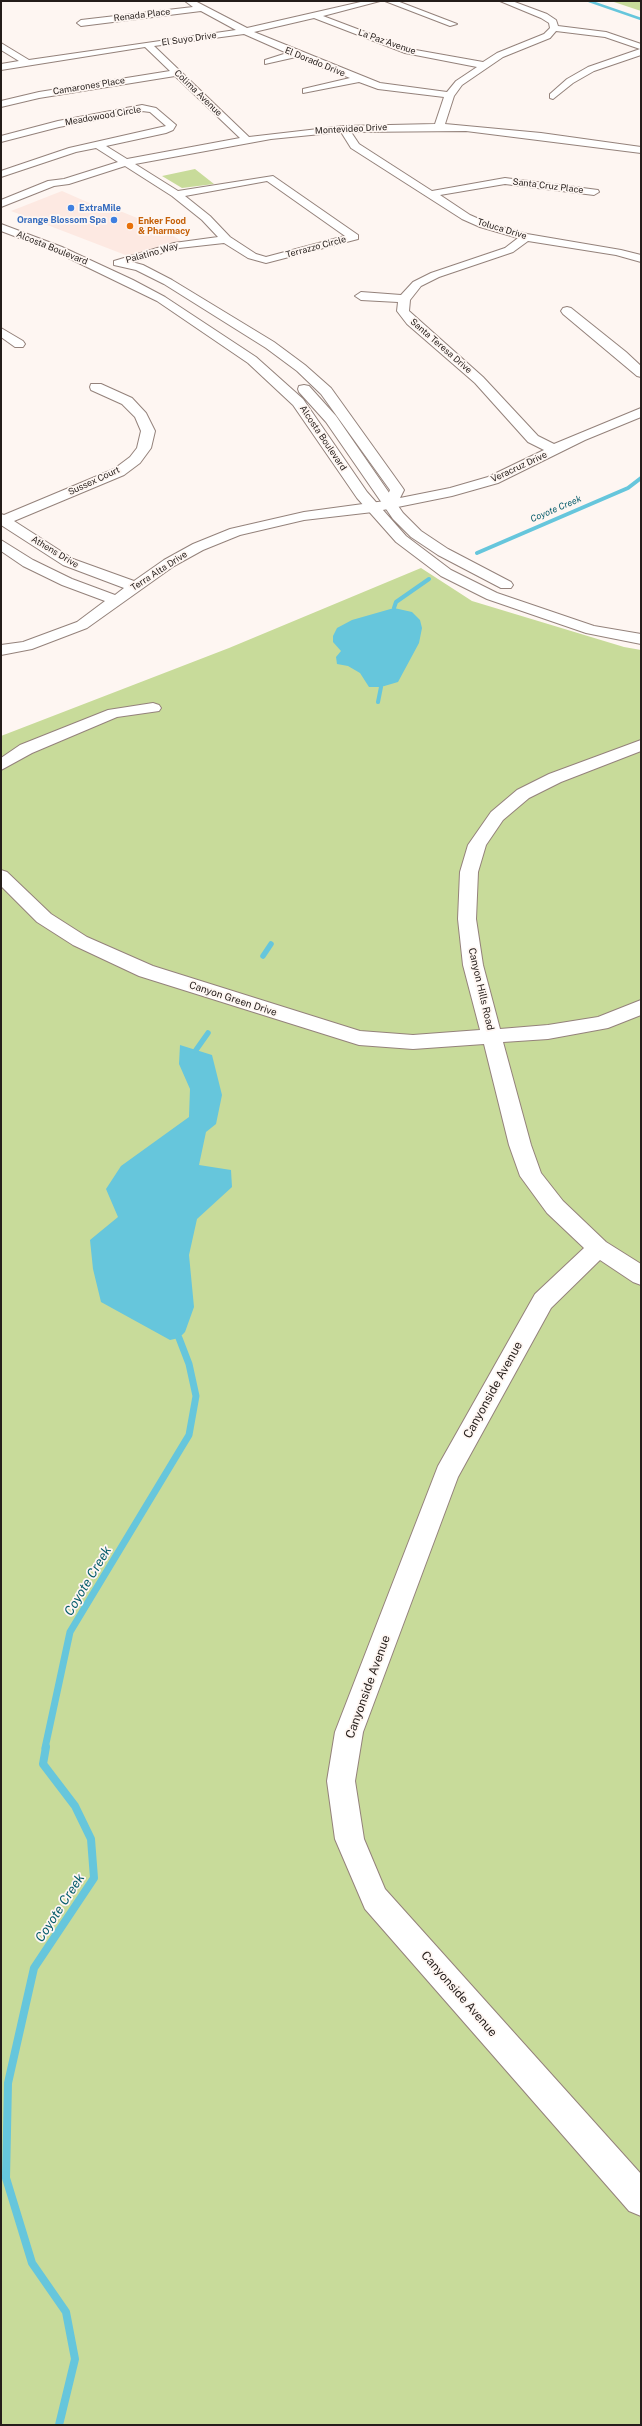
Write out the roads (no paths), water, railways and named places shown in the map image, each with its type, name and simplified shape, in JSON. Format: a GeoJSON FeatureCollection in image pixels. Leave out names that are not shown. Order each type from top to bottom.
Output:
{"type":"FeatureCollection","features":[{"type":"Feature","properties":{"kind":"street","name":"El Dorado Drive"},"geometry":{"type":"LineString","coordinates":[[189,1],[295,54],[358,79],[378,86],[450,95]]}},
{"type":"Feature","properties":{"kind":"street","name":"El Suyo Drive"},"geometry":{"type":"LineString","coordinates":[[1,67],[26,62],[247,31],[376,1]]}},
{"type":"Feature","properties":{"kind":"street"},"geometry":{"type":"LineString","coordinates":[[389,1],[453,24]]}},
{"type":"Feature","properties":{"kind":"street"},"geometry":{"type":"LineString","coordinates":[[504,1],[544,16],[553,22],[554,28]]}},
{"type":"Feature","properties":{"kind":"street","name":"Renada Place"},"geometry":{"type":"LineString","coordinates":[[81,22],[203,8]]}},
{"type":"Feature","properties":{"kind":"street","name":"La Paz Avenue"},"geometry":{"type":"LineString","coordinates":[[316,16],[408,51],[483,65]]}},
{"type":"Feature","properties":{"kind":"street"},"geometry":{"type":"LineString","coordinates":[[554,28],[606,35],[641,47]]}},
{"type":"Feature","properties":{"kind":"street"},"geometry":{"type":"LineString","coordinates":[[439,127],[450,95],[459,83],[483,65],[500,55],[547,36],[554,28]]}},
{"type":"Feature","properties":{"kind":"street","name":"Colima Avenue"},"geometry":{"type":"LineString","coordinates":[[148,45],[247,140]]}},
{"type":"Feature","properties":{"kind":"street"},"geometry":{"type":"LineString","coordinates":[[1,46],[26,62]]}},
{"type":"Feature","properties":{"kind":"street"},"geometry":{"type":"LineString","coordinates":[[553,96],[570,81],[591,69],[641,52]]}},
{"type":"Feature","properties":{"kind":"street"},"geometry":{"type":"LineString","coordinates":[[268,62],[295,54]]}},
{"type":"Feature","properties":{"kind":"street","name":"Camarones Place"},"geometry":{"type":"LineString","coordinates":[[1,104],[39,95],[177,73]]}},
{"type":"Feature","properties":{"kind":"street"},"geometry":{"type":"LineString","coordinates":[[306,91],[358,79]]}},
{"type":"Feature","properties":{"kind":"street","name":"Meadowood Circle"},"geometry":{"type":"LineString","coordinates":[[1,139],[58,124],[142,108],[153,110],[171,125],[170,128],[163,131],[73,150],[1,174]]}},
{"type":"Feature","properties":{"kind":"street","name":"Montevideo Drive"},"geometry":{"type":"LineString","coordinates":[[1,204],[52,183],[65,182],[128,162],[247,140],[344,129],[439,127],[502,131],[641,150]]}},
{"type":"Feature","properties":{"kind":"street","name":"Toluca Drive"},"geometry":{"type":"LineString","coordinates":[[344,129],[355,146],[466,217],[484,225],[526,236],[617,252],[641,259]]}},
{"type":"Feature","properties":{"kind":"street"},"geometry":{"type":"LineString","coordinates":[[98,145],[128,162]]}},
{"type":"Feature","properties":{"kind":"street","name":"Terrazzo Circle"},"geometry":{"type":"LineString","coordinates":[[128,162],[176,194],[206,218],[226,239],[252,256],[266,260],[354,237],[269,178],[176,194]]}},
{"type":"Feature","properties":{"kind":"street","name":"Santa Cruz Place"},"geometry":{"type":"LineString","coordinates":[[431,194],[484,182],[505,181],[594,192]]}},
{"type":"Feature","properties":{"kind":"street","name":"Montevideo Drive"},"geometry":{"type":"LineString","coordinates":[[1,209],[61,187],[65,182]]}},
{"type":"Feature","properties":{"kind":"street","name":"Alcosta Boulevard"},"geometry":{"type":"LineString","coordinates":[[1,217],[42,231],[118,263],[219,325],[283,370]]}},
{"type":"Feature","properties":{"kind":"street","name":"Alcosta Boulevard"},"geometry":{"type":"LineString","coordinates":[[1,228],[58,249],[102,268],[160,299],[270,373],[298,402],[373,508],[401,539],[421,556],[446,573],[485,592],[591,630],[641,639]]}},
{"type":"Feature","properties":{"kind":"street"},"geometry":{"type":"LineString","coordinates":[[361,296],[404,299],[417,284],[435,275],[509,250],[526,236]]}},
{"type":"Feature","properties":{"kind":"street","name":"Palatino Way"},"geometry":{"type":"LineString","coordinates":[[102,268],[178,245],[226,239]]}},
{"type":"Feature","properties":{"kind":"street","name":"Alcosta Boulevard"},"geometry":{"type":"LineString","coordinates":[[118,263],[139,267],[168,282],[270,345],[302,368],[326,391],[397,490],[391,504]]}},
{"type":"Feature","properties":{"kind":"street","name":"Santa Teresa Drive"},"geometry":{"type":"LineString","coordinates":[[404,299],[403,311],[411,322],[449,352],[480,380],[533,439],[555,450]]}},
{"type":"Feature","properties":{"kind":"street"},"geometry":{"type":"LineString","coordinates":[[567,311],[622,355],[641,373]]}},
{"type":"Feature","properties":{"kind":"street"},"geometry":{"type":"LineString","coordinates":[[1,332],[19,344]]}},
{"type":"Feature","properties":{"kind":"street","name":"Alcosta Boulevard"},"geometry":{"type":"LineString","coordinates":[[295,381],[331,419],[398,516],[416,534],[488,577],[556,604],[641,625]]}},
{"type":"Feature","properties":{"kind":"street","name":"Sussex Court"},"geometry":{"type":"LineString","coordinates":[[2,519],[119,472],[134,460],[144,448],[148,431],[142,416],[127,401],[96,387]]}},
{"type":"Feature","properties":{"kind":"street","name":"Veracruz Drive"},"geometry":{"type":"LineString","coordinates":[[373,508],[452,492],[493,480],[555,450],[641,412]]}},
{"type":"Feature","properties":{"kind":"street","name":"Terra Alta Drive"},"geometry":{"type":"LineString","coordinates":[[1,650],[26,646],[82,625],[115,600],[169,563],[198,547],[235,532],[304,516],[373,508]]}},
{"type":"Feature","properties":{"kind":"street","name":"Athens Drive"},"geometry":{"type":"LineString","coordinates":[[2,519],[68,562],[135,587]]}},
{"type":"Feature","properties":{"kind":"street","name":"Athens Drive"},"geometry":{"type":"LineString","coordinates":[[1,544],[28,563],[67,582],[115,600]]}},
{"type":"Feature","properties":{"kind":"street"},"geometry":{"type":"LineString","coordinates":[[1,765],[26,749],[114,713],[153,708]]}},
{"type":"Feature","properties":{"kind":"street","name":"Canyon Hills Road"},"geometry":{"type":"LineString","coordinates":[[641,744],[555,778],[523,794],[497,816],[477,845],[469,872],[467,919],[473,966],[520,1145],[531,1176],[555,1207],[598,1248],[641,1276]]}},
{"type":"Feature","properties":{"kind":"street","name":"Canyon Green Drive"},"geometry":{"type":"LineString","coordinates":[[1,876],[44,918],[80,941],[146,971],[359,1038],[412,1042],[548,1032],[601,1023],[641,1007]]}},
{"type":"Feature","properties":{"kind":"street","name":"Canyonside Avenue"},"geometry":{"type":"LineString","coordinates":[[598,1248],[543,1301],[446,1474],[350,1732],[341,1781],[350,1839],[375,1898],[641,2199]]}},
{"type":"Feature","properties":{"kind":"water"},"geometry":{"type":"Polygon","coordinates":[[[394,608],[412,612],[420,620],[422,628],[419,643],[398,682],[381,687],[369,687],[360,673],[348,666],[337,664],[336,657],[341,651],[333,642],[333,636],[337,628],[352,620],[394,608]]]}},
{"type":"Feature","properties":{"kind":"water"},"geometry":{"type":"Polygon","coordinates":[[[180,1045],[212,1055],[222,1095],[216,1124],[206,1132],[199,1165],[231,1170],[232,1187],[197,1219],[189,1255],[194,1307],[185,1332],[179,1338],[170,1340],[101,1302],[93,1269],[90,1240],[118,1217],[106,1189],[121,1166],[189,1117],[190,1089],[179,1064],[180,1045]]]}},
{"type":"Feature","properties":{"kind":"waterway"},"geometry":{"type":"LineString","coordinates":[[589,1],[641,19]]}},
{"type":"Feature","properties":{"kind":"waterway","name":"Coyote Creek"},"geometry":{"type":"LineString","coordinates":[[477,553],[628,488],[641,478]]}},
{"type":"Feature","properties":{"kind":"waterway","name":"Coyote Creek"},"geometry":{"type":"LineString","coordinates":[[394,608],[396,602],[429,579]]}},
{"type":"Feature","properties":{"kind":"waterway","name":"Coyote Creek"},"geometry":{"type":"LineString","coordinates":[[378,702],[381,687]]}},
{"type":"Feature","properties":{"kind":"waterway","name":"Coyote Creek"},"geometry":{"type":"LineString","coordinates":[[263,956],[271,944]]}},
{"type":"Feature","properties":{"kind":"waterway","name":"Coyote Creek"},"geometry":{"type":"LineString","coordinates":[[196,1050],[208,1033]]}},
{"type":"Feature","properties":{"kind":"waterway","name":"Coyote Creek"},"geometry":{"type":"LineString","coordinates":[[45,1748],[70,1632],[189,1435],[196,1396],[189,1364],[179,1338]]}},
{"type":"Feature","properties":{"kind":"waterway","name":"Coyote Creek"},"geometry":{"type":"LineString","coordinates":[[46,1747],[43,1764],[75,1806],[91,1839],[94,1878],[34,1968],[8,2083],[6,2178],[32,2263],[66,2312],[75,2359],[59,2425]]}},
{"type":"Feature","properties":{"kind":"place","name":"ExtraMile"},"geometry":{"type":"Point","coordinates":[71,208]}},
{"type":"Feature","properties":{"kind":"place","name":"Orange Blossom Spa"},"geometry":{"type":"Point","coordinates":[114,220]}},
{"type":"Feature","properties":{"kind":"place","name":"Enker Food & Pharmacy"},"geometry":{"type":"Point","coordinates":[130,226]}}]}
